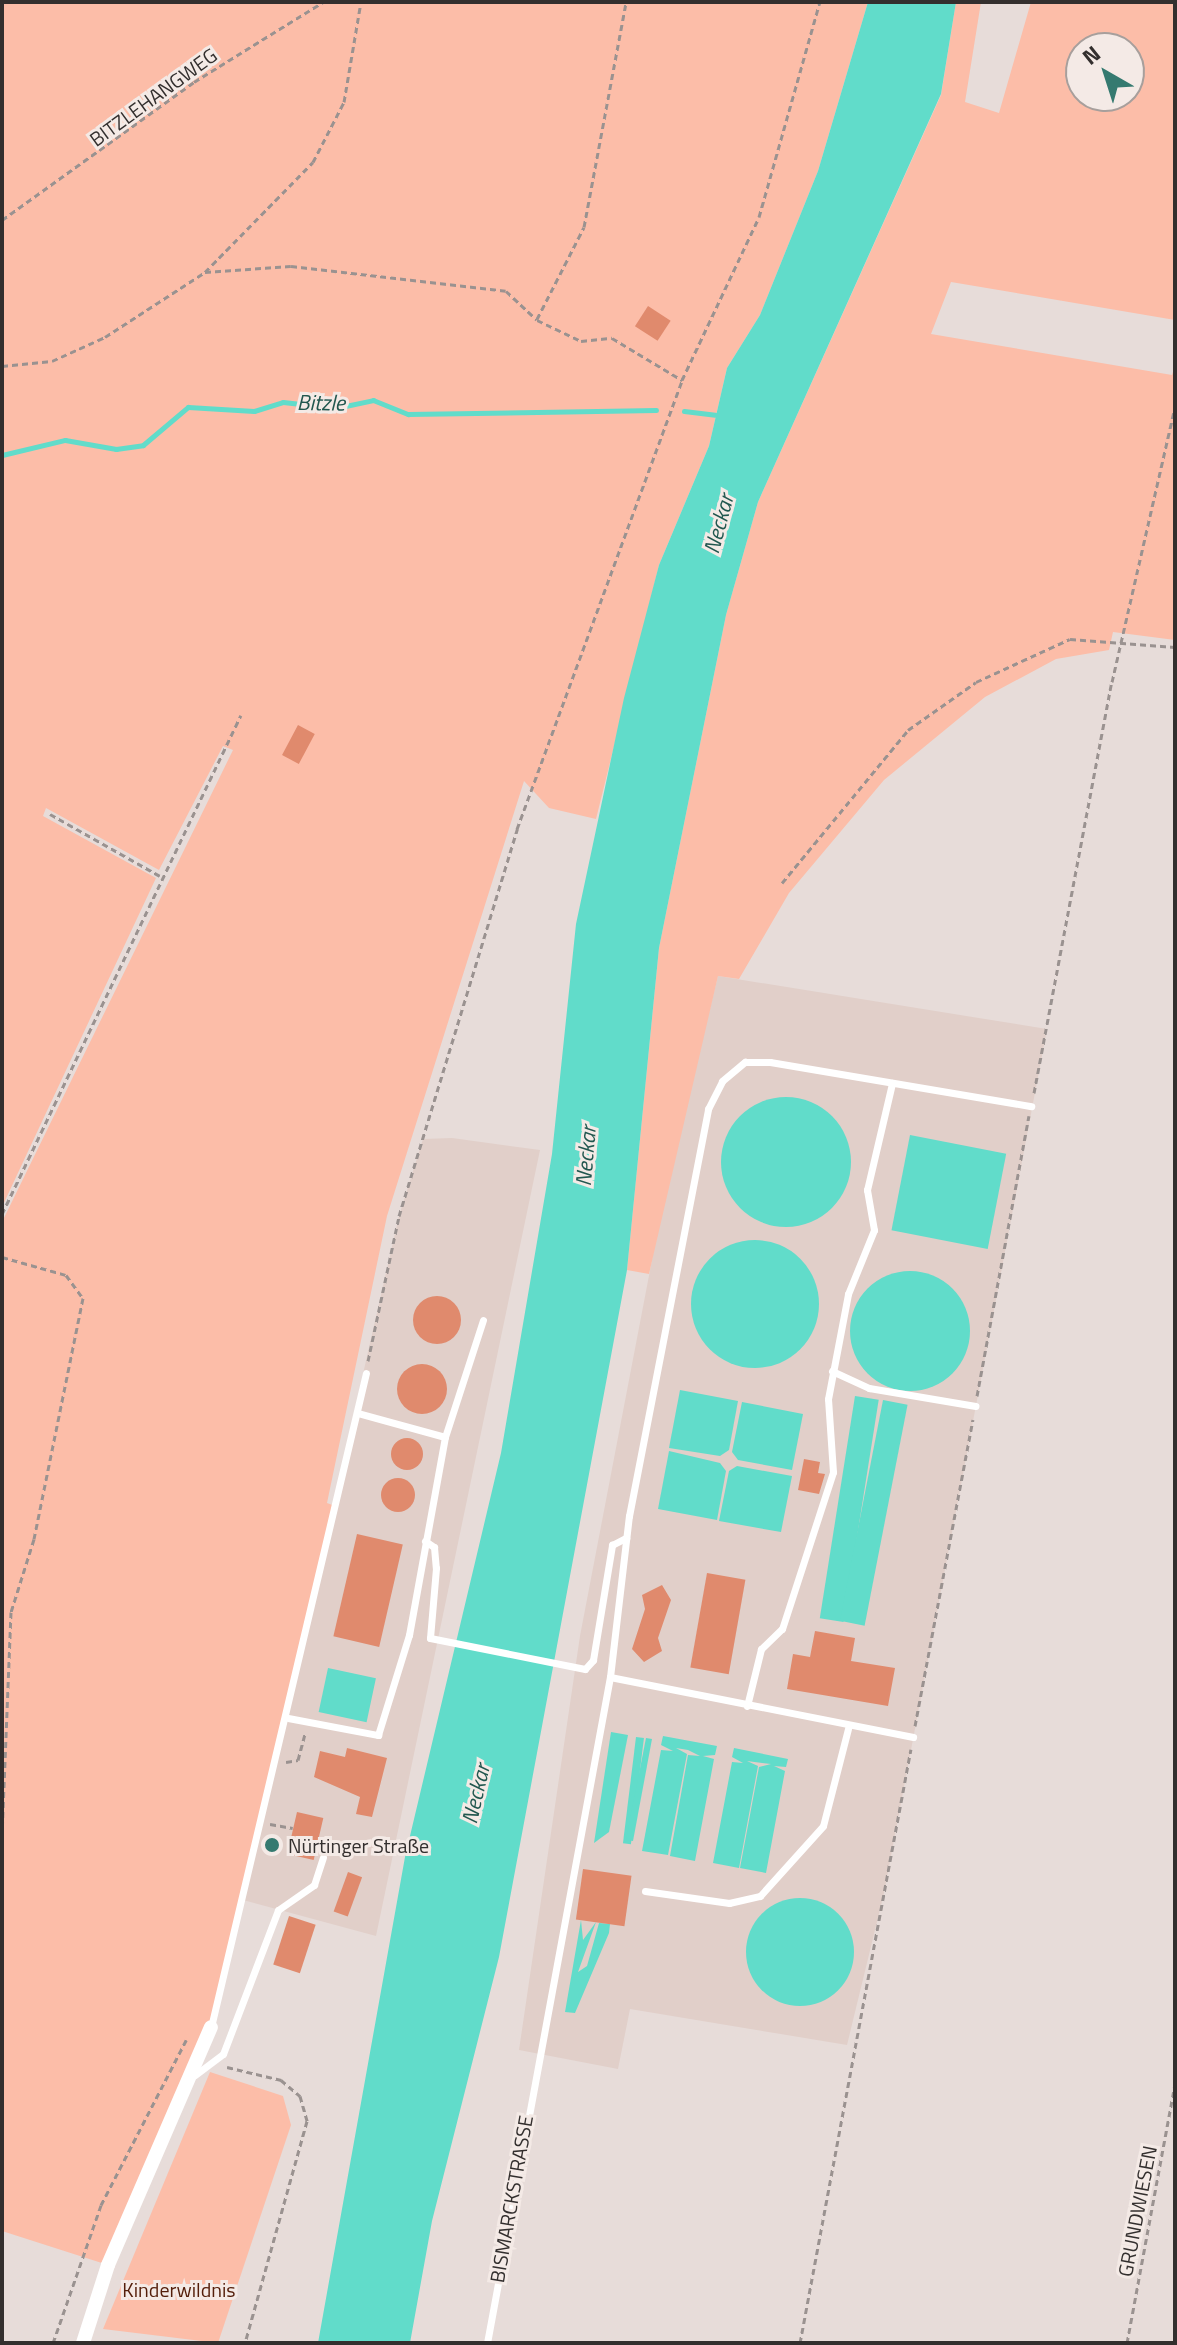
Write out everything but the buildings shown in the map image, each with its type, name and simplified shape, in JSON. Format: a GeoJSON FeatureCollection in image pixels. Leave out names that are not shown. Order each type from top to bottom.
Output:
{"type":"FeatureCollection","features":[{"type":"Feature","properties":{"kind":"street"},"geometry":{"type":"LineString","coordinates":[[83,2343],[108,2265],[195,2075],[211,2027]]}},
{"type":"Feature","properties":{"kind":"lane","name":"BISMARCKSTRASSE"},"geometry":{"type":"LineString","coordinates":[[487,2343],[536,2055],[610,1677],[626,1538],[708,1109],[722,1081],[745,1062],[770,1062],[1031,1106]]}},
{"type":"Feature","properties":{"kind":"lane"},"geometry":{"type":"LineString","coordinates":[[747,1706],[761,1649],[782,1629],[833,1472],[832,1371],[848,1294],[874,1230],[867,1190],[892,1083]]}},
{"type":"Feature","properties":{"kind":"lane"},"geometry":{"type":"LineString","coordinates":[[288,1718],[378,1735],[409,1635],[445,1437],[483,1320]]}},
{"type":"Feature","properties":{"kind":"lane"},"geometry":{"type":"LineString","coordinates":[[832,1371],[869,1388],[975,1406]]}},
{"type":"Feature","properties":{"kind":"lane"},"geometry":{"type":"LineString","coordinates":[[211,2027],[278,1761],[366,1373]]}},
{"type":"Feature","properties":{"kind":"lane"},"geometry":{"type":"LineString","coordinates":[[357,1413],[445,1437]]}},
{"type":"Feature","properties":{"kind":"lane"},"geometry":{"type":"LineString","coordinates":[[425,1541],[434,1547],[436,1568],[430,1638],[590,1667],[612,1545],[626,1538]]}},
{"type":"Feature","properties":{"kind":"lane"},"geometry":{"type":"LineString","coordinates":[[610,1677],[913,1737]]}},
{"type":"Feature","properties":{"kind":"lane"},"geometry":{"type":"LineString","coordinates":[[645,1891],[729,1903],[772,1886],[823,1826],[849,1725]]}},
{"type":"Feature","properties":{"kind":"lane"},"geometry":{"type":"LineString","coordinates":[[195,2075],[215,2064],[278,1910],[314,1885],[323,1857]]}},
{"type":"Feature","properties":{"kind":"path","name":"BITZLEHANGWEG"},"geometry":{"type":"LineString","coordinates":[[2,220],[194,82],[323,2]]}},
{"type":"Feature","properties":{"kind":"path"},"geometry":{"type":"LineString","coordinates":[[2,366],[52,361],[92,343],[205,272],[313,162],[344,102],[361,2]]}},
{"type":"Feature","properties":{"kind":"path"},"geometry":{"type":"LineString","coordinates":[[537,320],[584,227],[626,2]]}},
{"type":"Feature","properties":{"kind":"path"},"geometry":{"type":"LineString","coordinates":[[366,1373],[399,1216],[517,829],[682,380],[759,217],[820,2]]}},
{"type":"Feature","properties":{"kind":"path"},"geometry":{"type":"LineString","coordinates":[[205,272],[291,266],[401,273],[506,291],[537,320],[581,341],[612,338],[682,380]]}},
{"type":"Feature","properties":{"kind":"path"},"geometry":{"type":"LineString","coordinates":[[800,2343],[1031,1106],[1123,638],[1175,406]]}},
{"type":"Feature","properties":{"kind":"path"},"geometry":{"type":"LineString","coordinates":[[782,883],[908,730],[976,682],[1052,643],[1123,638],[1175,647]]}},
{"type":"Feature","properties":{"kind":"path"},"geometry":{"type":"LineString","coordinates":[[2,1214],[108,1002],[160,876],[241,715]]}},
{"type":"Feature","properties":{"kind":"path"},"geometry":{"type":"LineString","coordinates":[[50,814],[160,876]]}},
{"type":"Feature","properties":{"kind":"path"},"geometry":{"type":"LineString","coordinates":[[2,1257],[66,1275],[83,1298],[34,1539],[11,1612],[2,1839]]}},
{"type":"Feature","properties":{"kind":"path"},"geometry":{"type":"LineString","coordinates":[[278,1761],[298,1760],[307,1722]]}},
{"type":"Feature","properties":{"kind":"path"},"geometry":{"type":"LineString","coordinates":[[262,1822],[293,1828]]}},
{"type":"Feature","properties":{"kind":"path"},"geometry":{"type":"LineString","coordinates":[[53,2343],[133,2136],[175,2056],[211,2027]]}},
{"type":"Feature","properties":{"kind":"path"},"geometry":{"type":"LineString","coordinates":[[215,2064],[281,2080],[300,2096],[307,2121],[245,2343]]}},
{"type":"Feature","properties":{"kind":"path","name":"GRUNDWIESEN"},"geometry":{"type":"LineString","coordinates":[[1127,2343],[1175,2085]]}},
{"type":"Feature","properties":{"kind":"shaded area"},"geometry":{"type":"Polygon","coordinates":[[[718,976],[1047,1029],[884,1893],[847,2045],[630,2009],[618,2069],[519,2050],[580,1636],[665,1192],[718,976]]]}},
{"type":"Feature","properties":{"kind":"shaded area"},"geometry":{"type":"Polygon","coordinates":[[[452,1138],[540,1150],[376,1936],[243,1900],[399,1216],[423,1139],[452,1138]]]}},
{"type":"Feature","properties":{"kind":"green space"},"geometry":{"type":"Polygon","coordinates":[[[2,2],[868,2],[818,171],[760,315],[727,368],[709,446],[659,565],[596,819],[549,808],[524,781],[387,1216],[327,1503],[335,1506],[211,2027],[108,2265],[2,2231],[2,1222],[233,750],[223,746],[159,870],[46,808],[43,816],[156,878],[2,1207],[2,2]]]}},
{"type":"Feature","properties":{"kind":"green space"},"geometry":{"type":"Polygon","coordinates":[[[956,2],[981,2],[965,102],[999,113],[1031,2],[1175,2],[1175,320],[951,282],[931,334],[1172,375],[1175,365],[1175,640],[1113,632],[1109,650],[1056,659],[985,697],[884,780],[789,893],[739,979],[718,976],[649,1274],[627,1270],[659,948],[726,615],[758,502],[941,95],[956,2]]]}},
{"type":"Feature","properties":{"kind":"green space","name":"Kinderwildnis"},"geometry":{"type":"Polygon","coordinates":[[[210,2072],[283,2096],[291,2125],[218,2343],[103,2329],[210,2072]]]}},
{"type":"Feature","properties":{"kind":"water","name":"Neckar"},"geometry":{"type":"Polygon","coordinates":[[[868,2],[956,2],[941,94],[758,502],[726,615],[659,948],[627,1270],[499,1957],[432,2221],[410,2343],[318,2343],[405,1857],[501,1453],[552,1154],[576,924],[624,698],[659,565],[709,446],[727,368],[760,315],[818,171],[868,2]]]}},
{"type":"Feature","properties":{"kind":"water"},"geometry":{"type":"Polygon","coordinates":[[[786,1097],[811,1102],[832,1116],[846,1137],[851,1162],[846,1187],[832,1208],[811,1222],[786,1227],[761,1222],[740,1208],[726,1187],[721,1162],[726,1137],[740,1116],[761,1102],[786,1097]]]}},
{"type":"Feature","properties":{"kind":"water"},"geometry":{"type":"Polygon","coordinates":[[[910,1135],[1006,1154],[988,1249],[891,1230],[910,1135]]]}},
{"type":"Feature","properties":{"kind":"water"},"geometry":{"type":"Polygon","coordinates":[[[755,1240],[779,1245],[800,1259],[814,1280],[819,1304],[814,1328],[800,1349],[779,1363],[755,1368],[731,1363],[710,1349],[696,1328],[691,1304],[696,1280],[710,1259],[731,1245],[755,1240]]]}},
{"type":"Feature","properties":{"kind":"water"},"geometry":{"type":"Polygon","coordinates":[[[910,1271],[933,1275],[953,1288],[966,1308],[970,1331],[966,1354],[953,1374],[933,1387],[910,1391],[887,1387],[867,1374],[854,1354],[850,1331],[854,1308],[867,1288],[887,1275],[910,1271]]]}},
{"type":"Feature","properties":{"kind":"water"},"geometry":{"type":"Polygon","coordinates":[[[680,1390],[738,1401],[729,1450],[720,1456],[669,1448],[680,1390]]]}},
{"type":"Feature","properties":{"kind":"water"},"geometry":{"type":"Polygon","coordinates":[[[855,1396],[879,1400],[844,1622],[820,1618],[855,1396]]]}},
{"type":"Feature","properties":{"kind":"water"},"geometry":{"type":"Polygon","coordinates":[[[883,1400],[908,1405],[865,1626],[840,1621],[883,1400]]]}},
{"type":"Feature","properties":{"kind":"water"},"geometry":{"type":"Polygon","coordinates":[[[742,1402],[803,1414],[792,1470],[738,1460],[732,1452],[742,1402]]]}},
{"type":"Feature","properties":{"kind":"water"},"geometry":{"type":"Polygon","coordinates":[[[669,1451],[720,1463],[726,1471],[717,1520],[658,1509],[669,1451]]]}},
{"type":"Feature","properties":{"kind":"water"},"geometry":{"type":"Polygon","coordinates":[[[737,1466],[792,1476],[781,1532],[719,1521],[729,1471],[737,1466]]]}},
{"type":"Feature","properties":{"kind":"water"},"geometry":{"type":"Polygon","coordinates":[[[328,1668],[376,1678],[367,1722],[319,1712],[328,1668]]]}},
{"type":"Feature","properties":{"kind":"water"},"geometry":{"type":"Polygon","coordinates":[[[611,1732],[628,1735],[609,1832],[594,1843],[611,1732]]]}},
{"type":"Feature","properties":{"kind":"water"},"geometry":{"type":"Polygon","coordinates":[[[663,1736],[717,1746],[715,1755],[703,1756],[714,1759],[695,1861],[670,1856],[688,1755],[700,1756],[688,1750],[676,1748],[687,1754],[668,1855],[642,1851],[661,1750],[673,1751],[661,1745],[663,1736]]]}},
{"type":"Feature","properties":{"kind":"water"},"geometry":{"type":"Polygon","coordinates":[[[636,1737],[644,1738],[631,1844],[623,1843],[636,1737]]]}},
{"type":"Feature","properties":{"kind":"water"},"geometry":{"type":"Polygon","coordinates":[[[646,1738],[652,1739],[633,1841],[626,1840],[646,1738]]]}},
{"type":"Feature","properties":{"kind":"water"},"geometry":{"type":"Polygon","coordinates":[[[734,1748],[788,1759],[786,1767],[774,1766],[785,1771],[766,1873],[740,1868],[759,1767],[771,1764],[747,1761],[758,1766],[739,1868],[713,1863],[732,1762],[743,1763],[732,1757],[734,1748]]]}},
{"type":"Feature","properties":{"kind":"water"},"geometry":{"type":"Polygon","coordinates":[[[800,1898],[821,1902],[838,1914],[850,1931],[854,1952],[850,1973],[838,1990],[821,2002],[800,2006],[779,2002],[762,1990],[750,1973],[746,1952],[750,1931],[762,1914],[779,1902],[800,1898]]]}},
{"type":"Feature","properties":{"kind":"water"},"geometry":{"type":"Polygon","coordinates":[[[581,1920],[583,1940],[596,1922],[578,1972],[587,1966],[599,1923],[610,1924],[609,1933],[575,2013],[565,2012],[581,1920]]]}},
{"type":"Feature","properties":{"kind":"waterway","name":"Bitzle"},"geometry":{"type":"LineString","coordinates":[[2,455],[65,440],[116,449],[143,445],[188,407],[254,411],[283,402],[336,408],[373,400],[408,414],[656,410]]}},
{"type":"Feature","properties":{"kind":"waterway","name":"Bitzle"},"geometry":{"type":"LineString","coordinates":[[684,411],[715,415]]}},
{"type":"Feature","properties":{"kind":"place","name":"Nürtinger Straße"},"geometry":{"type":"Point","coordinates":[272,1845]}}]}
